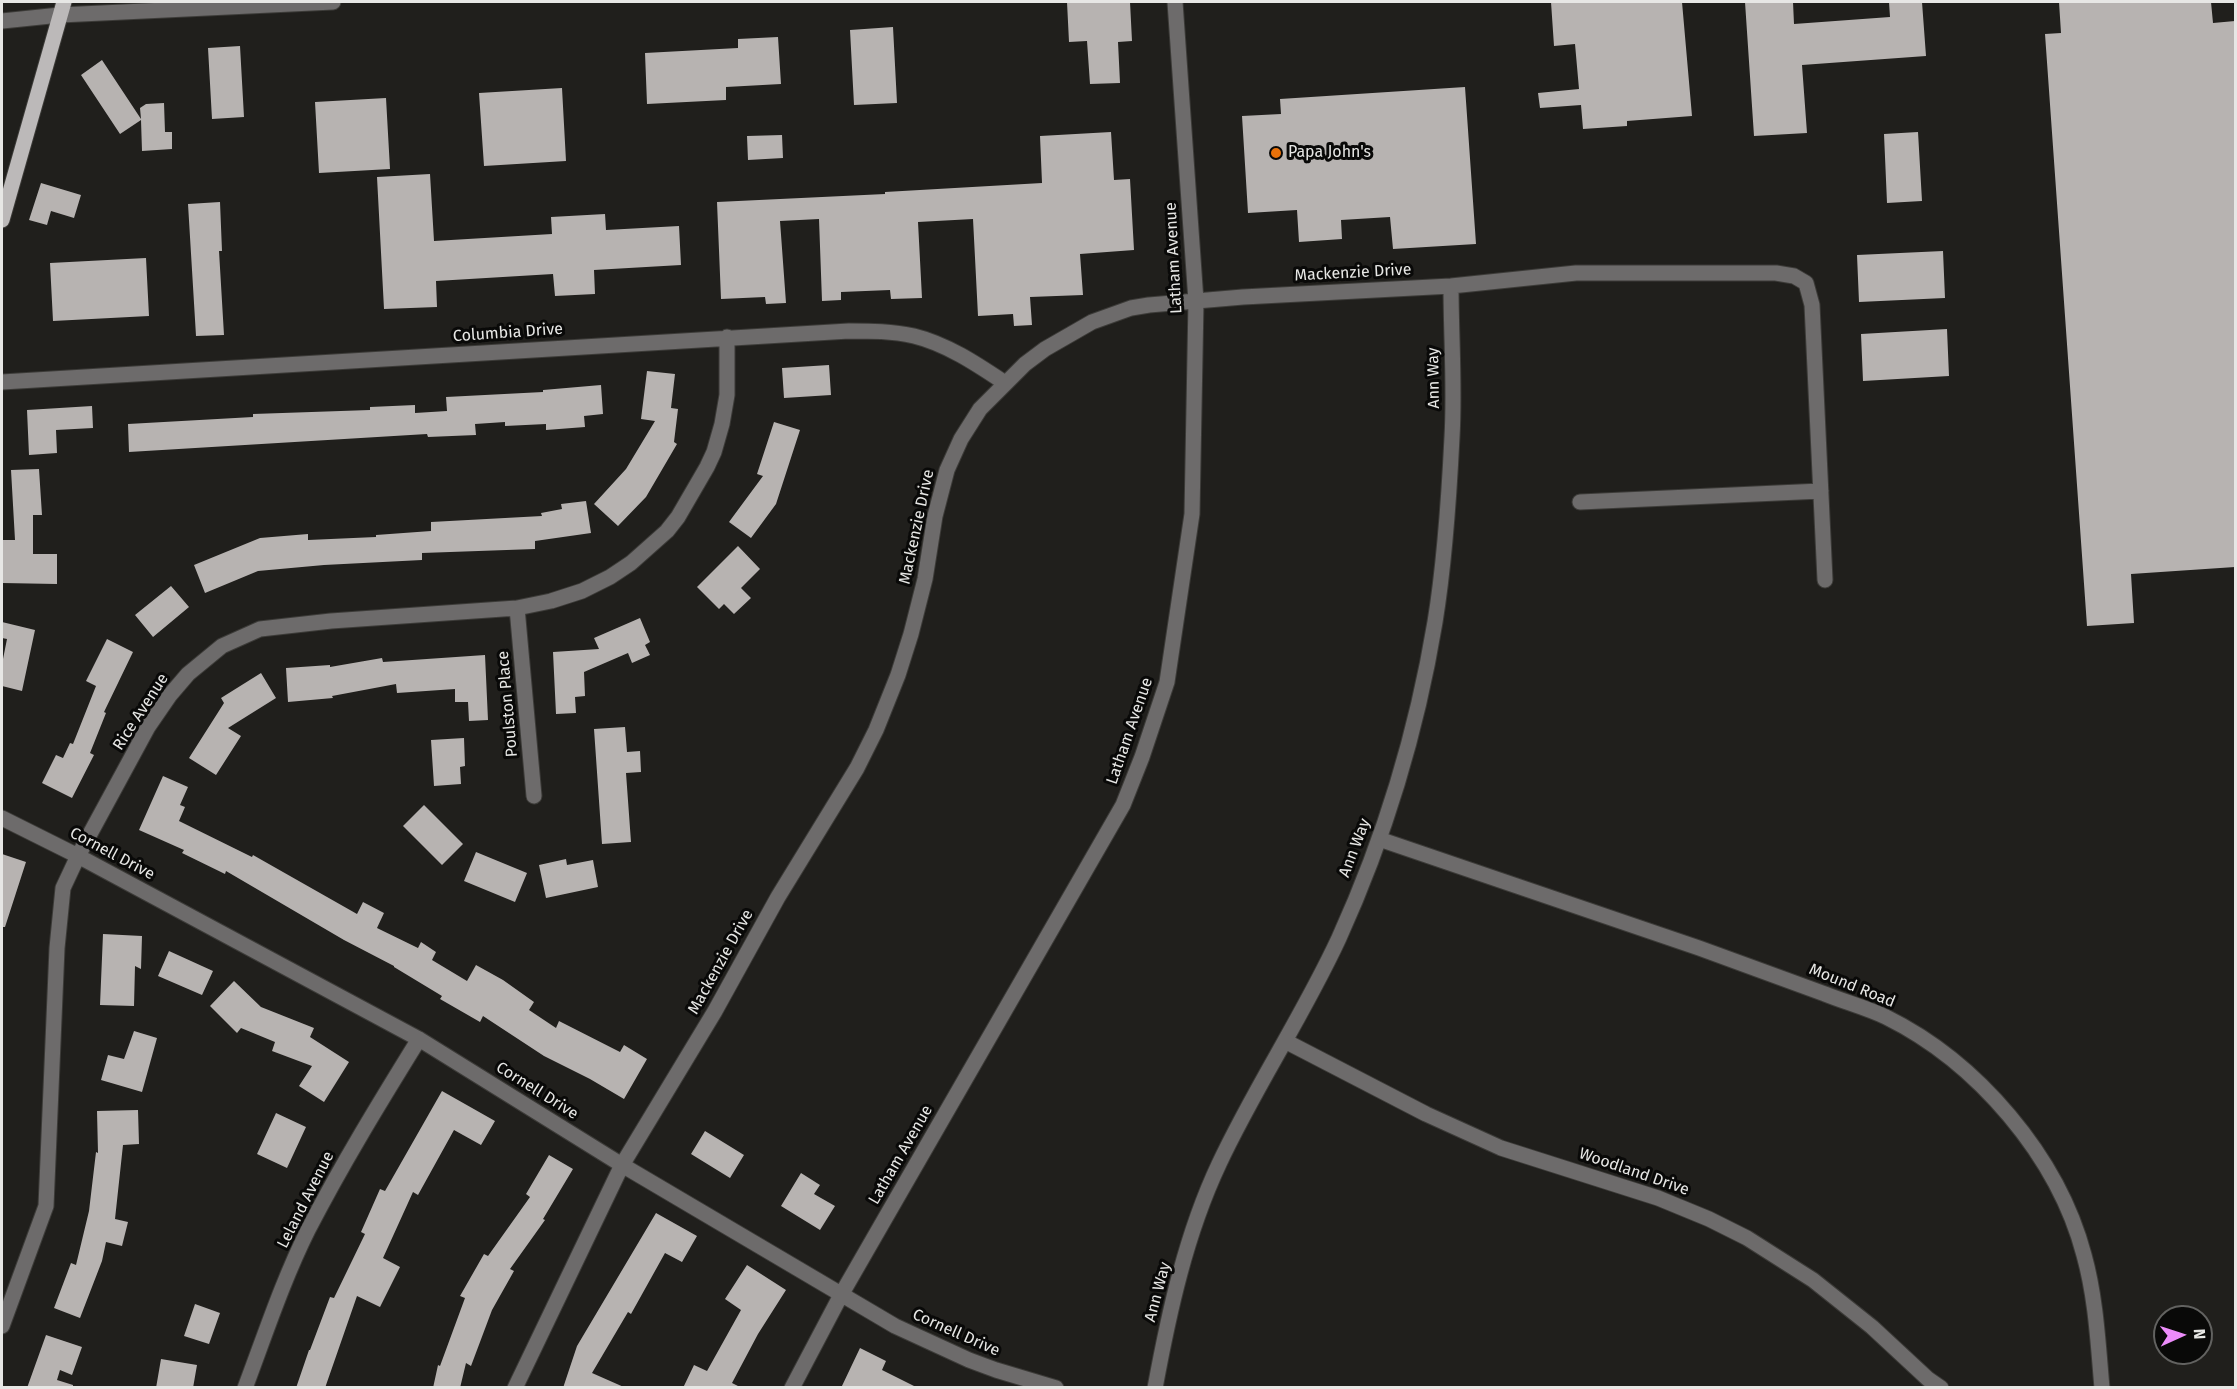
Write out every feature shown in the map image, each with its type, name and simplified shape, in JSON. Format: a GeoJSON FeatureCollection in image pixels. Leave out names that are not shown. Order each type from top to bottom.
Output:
{"type":"FeatureCollection","features":[{"type":"Feature","properties":{"kind":"main road"},"geometry":{"type":"LineString","coordinates":[[2,220],[62,8]]}},
{"type":"Feature","properties":{"kind":"street"},"geometry":{"type":"LineString","coordinates":[[2,21],[62,8],[333,2]]}},
{"type":"Feature","properties":{"kind":"street","name":"Latham Avenue"},"geometry":{"type":"LineString","coordinates":[[792,1388],[841,1295],[1123,805],[1142,758],[1167,682],[1191,514],[1196,301],[1175,2]]}},
{"type":"Feature","properties":{"kind":"street","name":"Mackenzie Drive"},"geometry":{"type":"LineString","coordinates":[[514,1388],[622,1165],[715,1011],[778,897],[857,768],[876,730],[898,675],[911,634],[925,579],[935,516],[947,470],[961,439],[980,409],[1005,383],[1045,349],[1092,322],[1131,308],[1196,301],[1451,286],[1576,273],[1776,273],[1794,276],[1806,283],[1812,305],[1821,491]]}},
{"type":"Feature","properties":{"kind":"street","name":"Ann Way"},"geometry":{"type":"LineString","coordinates":[[1155,1388],[1167,1322],[1202,1208],[1227,1148],[1339,939],[1379,839],[1410,737],[1435,622],[1447,513],[1453,434],[1451,286]]}},
{"type":"Feature","properties":{"kind":"street","name":"Columbia Drive"},"geometry":{"type":"LineString","coordinates":[[2,382],[849,331],[888,332],[914,336],[935,343],[977,364],[1005,383]]}},
{"type":"Feature","properties":{"kind":"street","name":"Rice Avenue"},"geometry":{"type":"LineString","coordinates":[[2,1326],[46,1206],[59,915],[63,888],[148,728],[170,694],[188,674],[222,646],[260,629],[331,621],[517,608],[551,601],[582,591],[610,577],[652,546],[678,517],[707,467],[722,424],[727,395],[727,338]]}},
{"type":"Feature","properties":{"kind":"street"},"geometry":{"type":"LineString","coordinates":[[1580,502],[1821,491],[1825,580]]}},
{"type":"Feature","properties":{"kind":"street","name":"Poulston Place"},"geometry":{"type":"LineString","coordinates":[[517,608],[534,796]]}},
{"type":"Feature","properties":{"kind":"street","name":"Cornell Drive"},"geometry":{"type":"LineString","coordinates":[[2,818],[78,856],[419,1040],[622,1165],[895,1326],[969,1360],[1056,1388]]}},
{"type":"Feature","properties":{"kind":"street","name":"Mound Road"},"geometry":{"type":"LineString","coordinates":[[1379,839],[1745,964],[1884,1017],[1928,1041],[1954,1060],[1981,1084],[2028,1142],[2046,1168],[2075,1227],[2095,1301],[2102,1388]]}},
{"type":"Feature","properties":{"kind":"street","name":"Leland Avenue"},"geometry":{"type":"LineString","coordinates":[[245,1388],[287,1278],[308,1231],[361,1133],[419,1040]]}},
{"type":"Feature","properties":{"kind":"street","name":"Woodland Drive"},"geometry":{"type":"LineString","coordinates":[[1285,1041],[1426,1114],[1501,1148],[1658,1198],[1747,1238],[1813,1280],[1872,1327],[1928,1379],[1941,1388]]}},
{"type":"Feature","properties":{"kind":"building"},"geometry":{"type":"Polygon","coordinates":[[[1067,2],[1130,2],[1132,41],[1118,42],[1120,83],[1090,84],[1087,41],[1069,42],[1067,2]]]}},
{"type":"Feature","properties":{"kind":"building"},"geometry":{"type":"Polygon","coordinates":[[[1551,2],[1682,2],[1692,116],[1627,121],[1627,126],[1583,129],[1581,105],[1540,108],[1538,93],[1579,89],[1575,44],[1554,46],[1551,2]]]}},
{"type":"Feature","properties":{"kind":"building"},"geometry":{"type":"Polygon","coordinates":[[[1745,2],[1793,2],[1794,24],[1890,17],[1889,2],[1922,2],[1926,56],[1802,65],[1807,133],[1754,136],[1745,2]]]}},
{"type":"Feature","properties":{"kind":"building"},"geometry":{"type":"Polygon","coordinates":[[[2059,2],[2211,2],[2213,23],[2235,21],[2235,567],[2131,574],[2134,623],[2087,626],[2045,34],[2061,33],[2059,2]]]}},
{"type":"Feature","properties":{"kind":"building"},"geometry":{"type":"Polygon","coordinates":[[[893,27],[897,103],[854,105],[850,30],[893,27]]]}},
{"type":"Feature","properties":{"kind":"building"},"geometry":{"type":"Polygon","coordinates":[[[778,37],[781,84],[726,87],[726,100],[647,104],[645,53],[738,48],[738,39],[778,37]]]}},
{"type":"Feature","properties":{"kind":"building"},"geometry":{"type":"Polygon","coordinates":[[[240,46],[244,117],[212,119],[208,48],[240,46]]]}},
{"type":"Feature","properties":{"kind":"building"},"geometry":{"type":"Polygon","coordinates":[[[102,60],[141,119],[140,108],[146,104],[164,103],[165,132],[172,132],[172,149],[142,151],[141,120],[120,134],[81,75],[102,60]]]}},
{"type":"Feature","properties":{"kind":"building"},"geometry":{"type":"Polygon","coordinates":[[[1465,87],[1476,244],[1393,249],[1390,217],[1341,220],[1342,239],[1299,242],[1297,210],[1248,213],[1242,116],[1281,114],[1280,99],[1465,87]]]}},
{"type":"Feature","properties":{"kind":"building"},"geometry":{"type":"Polygon","coordinates":[[[562,88],[566,161],[484,166],[479,93],[562,88]]]}},
{"type":"Feature","properties":{"kind":"building"},"geometry":{"type":"Polygon","coordinates":[[[386,98],[390,169],[319,173],[315,102],[386,98]]]}},
{"type":"Feature","properties":{"kind":"building"},"geometry":{"type":"Polygon","coordinates":[[[1111,132],[1114,180],[1130,179],[1134,250],[1080,254],[1083,295],[1030,297],[1032,325],[1014,326],[1013,314],[978,316],[973,219],[918,222],[922,298],[891,299],[890,290],[841,292],[841,300],[822,301],[819,219],[780,221],[786,303],[766,304],[765,297],[721,299],[717,202],[885,194],[885,192],[1042,183],[1040,136],[1111,132]]]}},
{"type":"Feature","properties":{"kind":"building"},"geometry":{"type":"Polygon","coordinates":[[[1918,132],[1922,201],[1887,203],[1884,134],[1918,132]]]}},
{"type":"Feature","properties":{"kind":"building"},"geometry":{"type":"Polygon","coordinates":[[[782,135],[783,158],[748,160],[747,136],[782,135]]]}},
{"type":"Feature","properties":{"kind":"building"},"geometry":{"type":"Polygon","coordinates":[[[430,174],[434,241],[552,234],[551,217],[605,214],[606,230],[679,226],[681,265],[594,270],[595,294],[555,296],[553,274],[436,281],[437,307],[384,309],[377,177],[430,174]]]}},
{"type":"Feature","properties":{"kind":"building"},"geometry":{"type":"Polygon","coordinates":[[[41,183],[81,195],[74,218],[51,211],[47,225],[29,220],[41,183]]]}},
{"type":"Feature","properties":{"kind":"building"},"geometry":{"type":"Polygon","coordinates":[[[220,202],[222,251],[219,251],[224,335],[196,336],[188,204],[220,202]]]}},
{"type":"Feature","properties":{"kind":"building"},"geometry":{"type":"Polygon","coordinates":[[[1943,251],[1945,298],[1859,302],[1857,255],[1943,251]]]}},
{"type":"Feature","properties":{"kind":"building"},"geometry":{"type":"Polygon","coordinates":[[[146,258],[149,316],[53,321],[50,263],[146,258]]]}},
{"type":"Feature","properties":{"kind":"building"},"geometry":{"type":"Polygon","coordinates":[[[1947,329],[1949,376],[1863,381],[1861,334],[1947,329]]]}},
{"type":"Feature","properties":{"kind":"building"},"geometry":{"type":"Polygon","coordinates":[[[829,365],[831,395],[784,398],[782,368],[829,365]]]}},
{"type":"Feature","properties":{"kind":"building"},"geometry":{"type":"Polygon","coordinates":[[[647,371],[675,374],[671,408],[678,409],[674,442],[677,444],[646,497],[618,526],[594,504],[626,469],[655,421],[641,419],[647,371]]]}},
{"type":"Feature","properties":{"kind":"building"},"geometry":{"type":"Polygon","coordinates":[[[601,385],[603,414],[584,416],[585,427],[546,430],[546,424],[505,426],[505,422],[475,424],[476,435],[428,437],[427,434],[129,452],[128,424],[253,417],[253,414],[370,410],[370,407],[415,405],[415,413],[447,411],[446,397],[543,392],[543,390],[601,385]]]}},
{"type":"Feature","properties":{"kind":"building"},"geometry":{"type":"Polygon","coordinates":[[[92,406],[93,428],[56,430],[57,453],[29,455],[27,410],[92,406]]]}},
{"type":"Feature","properties":{"kind":"building"},"geometry":{"type":"Polygon","coordinates":[[[774,422],[800,430],[776,504],[751,538],[729,522],[763,476],[757,474],[774,422]]]}},
{"type":"Feature","properties":{"kind":"building"},"geometry":{"type":"Polygon","coordinates":[[[39,469],[42,515],[33,515],[33,554],[57,554],[57,584],[2,583],[2,540],[15,540],[11,470],[39,469]]]}},
{"type":"Feature","properties":{"kind":"building"},"geometry":{"type":"Polygon","coordinates":[[[586,501],[591,533],[535,541],[535,549],[422,553],[422,560],[258,571],[205,593],[194,565],[260,538],[308,534],[308,540],[376,537],[376,535],[431,531],[431,522],[542,516],[541,513],[562,509],[561,504],[586,501]]]}},
{"type":"Feature","properties":{"kind":"building"},"geometry":{"type":"Polygon","coordinates":[[[738,546],[760,569],[741,588],[751,598],[734,614],[724,604],[719,609],[697,587],[738,546]]]}},
{"type":"Feature","properties":{"kind":"building"},"geometry":{"type":"Polygon","coordinates":[[[171,586],[189,607],[153,637],[135,615],[171,586]]]}},
{"type":"Feature","properties":{"kind":"building"},"geometry":{"type":"Polygon","coordinates":[[[640,618],[650,642],[645,645],[650,655],[632,663],[628,653],[584,672],[585,696],[575,697],[576,713],[556,714],[553,652],[599,649],[594,638],[640,618]]]}},
{"type":"Feature","properties":{"kind":"building"},"geometry":{"type":"Polygon","coordinates":[[[2,622],[35,630],[22,691],[2,686],[2,664],[7,639],[2,638],[2,622]]]}},
{"type":"Feature","properties":{"kind":"building"},"geometry":{"type":"Polygon","coordinates":[[[107,639],[133,652],[104,712],[106,713],[90,753],[94,755],[72,798],[42,783],[56,755],[63,758],[70,743],[73,744],[96,686],[86,681],[107,639]]]}},
{"type":"Feature","properties":{"kind":"building"},"geometry":{"type":"Polygon","coordinates":[[[485,655],[488,720],[469,721],[468,702],[455,702],[455,689],[397,693],[396,684],[332,696],[333,698],[288,702],[286,668],[330,665],[330,667],[382,658],[383,662],[485,655]]]}},
{"type":"Feature","properties":{"kind":"building"},"geometry":{"type":"Polygon","coordinates":[[[261,673],[276,698],[228,728],[241,736],[216,775],[189,758],[224,703],[221,698],[261,673]]]}},
{"type":"Feature","properties":{"kind":"building"},"geometry":{"type":"Polygon","coordinates":[[[625,727],[627,752],[640,751],[641,772],[626,773],[631,842],[602,844],[594,729],[625,727]]]}},
{"type":"Feature","properties":{"kind":"building"},"geometry":{"type":"Polygon","coordinates":[[[464,738],[465,766],[460,767],[461,784],[434,786],[431,740],[464,738]]]}},
{"type":"Feature","properties":{"kind":"building"},"geometry":{"type":"Polygon","coordinates":[[[163,776],[188,787],[180,805],[185,807],[179,821],[252,857],[253,855],[357,914],[363,902],[384,913],[377,928],[418,948],[421,942],[436,952],[432,960],[467,981],[476,965],[503,980],[534,1002],[529,1010],[556,1028],[559,1021],[620,1052],[624,1045],[647,1059],[624,1099],[544,1056],[483,1016],[480,1022],[440,999],[442,996],[394,966],[344,940],[226,871],[225,874],[182,853],[184,850],[139,830],[163,776]]]}},
{"type":"Feature","properties":{"kind":"building"},"geometry":{"type":"Polygon","coordinates":[[[424,805],[463,844],[442,865],[403,826],[424,805]]]}},
{"type":"Feature","properties":{"kind":"building"},"geometry":{"type":"Polygon","coordinates":[[[476,852],[527,873],[515,902],[464,881],[476,852]]]}},
{"type":"Feature","properties":{"kind":"building"},"geometry":{"type":"Polygon","coordinates":[[[2,854],[26,862],[5,927],[2,927],[2,854]]]}},
{"type":"Feature","properties":{"kind":"building"},"geometry":{"type":"Polygon","coordinates":[[[566,859],[567,865],[593,860],[598,887],[546,898],[539,865],[566,859]]]}},
{"type":"Feature","properties":{"kind":"building"},"geometry":{"type":"Polygon","coordinates":[[[103,934],[142,936],[141,969],[135,966],[134,1006],[100,1005],[103,934]]]}},
{"type":"Feature","properties":{"kind":"building"},"geometry":{"type":"Polygon","coordinates":[[[169,951],[213,971],[202,995],[158,976],[169,951]]]}},
{"type":"Feature","properties":{"kind":"building"},"geometry":{"type":"Polygon","coordinates":[[[234,981],[261,1007],[314,1028],[310,1037],[349,1062],[324,1102],[299,1086],[312,1066],[272,1051],[275,1042],[241,1028],[237,1033],[210,1006],[234,981]]]}},
{"type":"Feature","properties":{"kind":"building"},"geometry":{"type":"Polygon","coordinates":[[[134,1031],[157,1038],[142,1092],[101,1080],[108,1055],[124,1059],[134,1031]]]}},
{"type":"Feature","properties":{"kind":"building"},"geometry":{"type":"Polygon","coordinates":[[[442,1091],[495,1121],[481,1145],[454,1130],[418,1195],[413,1192],[383,1258],[400,1267],[380,1307],[357,1296],[325,1388],[296,1388],[330,1297],[334,1298],[365,1234],[361,1232],[380,1189],[385,1191],[442,1091]]]}},
{"type":"Feature","properties":{"kind":"building"},"geometry":{"type":"Polygon","coordinates":[[[138,1110],[139,1144],[123,1145],[115,1219],[128,1222],[122,1246],[106,1242],[102,1261],[80,1318],[54,1308],[71,1263],[76,1265],[89,1211],[96,1152],[98,1153],[97,1111],[138,1110]]]}},
{"type":"Feature","properties":{"kind":"building"},"geometry":{"type":"Polygon","coordinates":[[[276,1113],[306,1127],[287,1168],[257,1154],[276,1113]]]}},
{"type":"Feature","properties":{"kind":"building"},"geometry":{"type":"Polygon","coordinates":[[[705,1131],[744,1155],[730,1178],[691,1154],[705,1131]]]}},
{"type":"Feature","properties":{"kind":"building"},"geometry":{"type":"Polygon","coordinates":[[[549,1155],[573,1169],[543,1219],[545,1220],[510,1269],[514,1271],[492,1310],[471,1366],[466,1363],[460,1388],[433,1388],[438,1365],[440,1366],[465,1298],[460,1296],[484,1254],[488,1256],[530,1197],[526,1194],[549,1155]]]}},
{"type":"Feature","properties":{"kind":"building"},"geometry":{"type":"Polygon","coordinates":[[[801,1173],[820,1185],[814,1194],[835,1206],[820,1230],[781,1206],[801,1173]]]}},
{"type":"Feature","properties":{"kind":"building"},"geometry":{"type":"Polygon","coordinates":[[[656,1213],[697,1236],[682,1262],[665,1253],[631,1314],[628,1312],[592,1373],[626,1388],[563,1388],[577,1346],[656,1213]]]}},
{"type":"Feature","properties":{"kind":"building"},"geometry":{"type":"Polygon","coordinates":[[[747,1265],[786,1290],[758,1334],[732,1383],[742,1388],[683,1388],[694,1365],[707,1371],[741,1310],[725,1299],[747,1265]]]}},
{"type":"Feature","properties":{"kind":"building"},"geometry":{"type":"Polygon","coordinates":[[[195,1304],[220,1313],[209,1344],[184,1336],[195,1304]]]}},
{"type":"Feature","properties":{"kind":"building"},"geometry":{"type":"Polygon","coordinates":[[[46,1335],[82,1347],[72,1375],[60,1370],[57,1380],[73,1385],[73,1388],[27,1388],[46,1335]]]}},
{"type":"Feature","properties":{"kind":"building"},"geometry":{"type":"Polygon","coordinates":[[[860,1348],[886,1361],[882,1370],[918,1388],[841,1388],[860,1348]]]}},
{"type":"Feature","properties":{"kind":"building"},"geometry":{"type":"Polygon","coordinates":[[[161,1359],[197,1365],[193,1388],[156,1388],[161,1359]]]}},
{"type":"Feature","properties":{"kind":"place","name":"Papa John's"},"geometry":{"type":"Point","coordinates":[1276,153]}}]}
